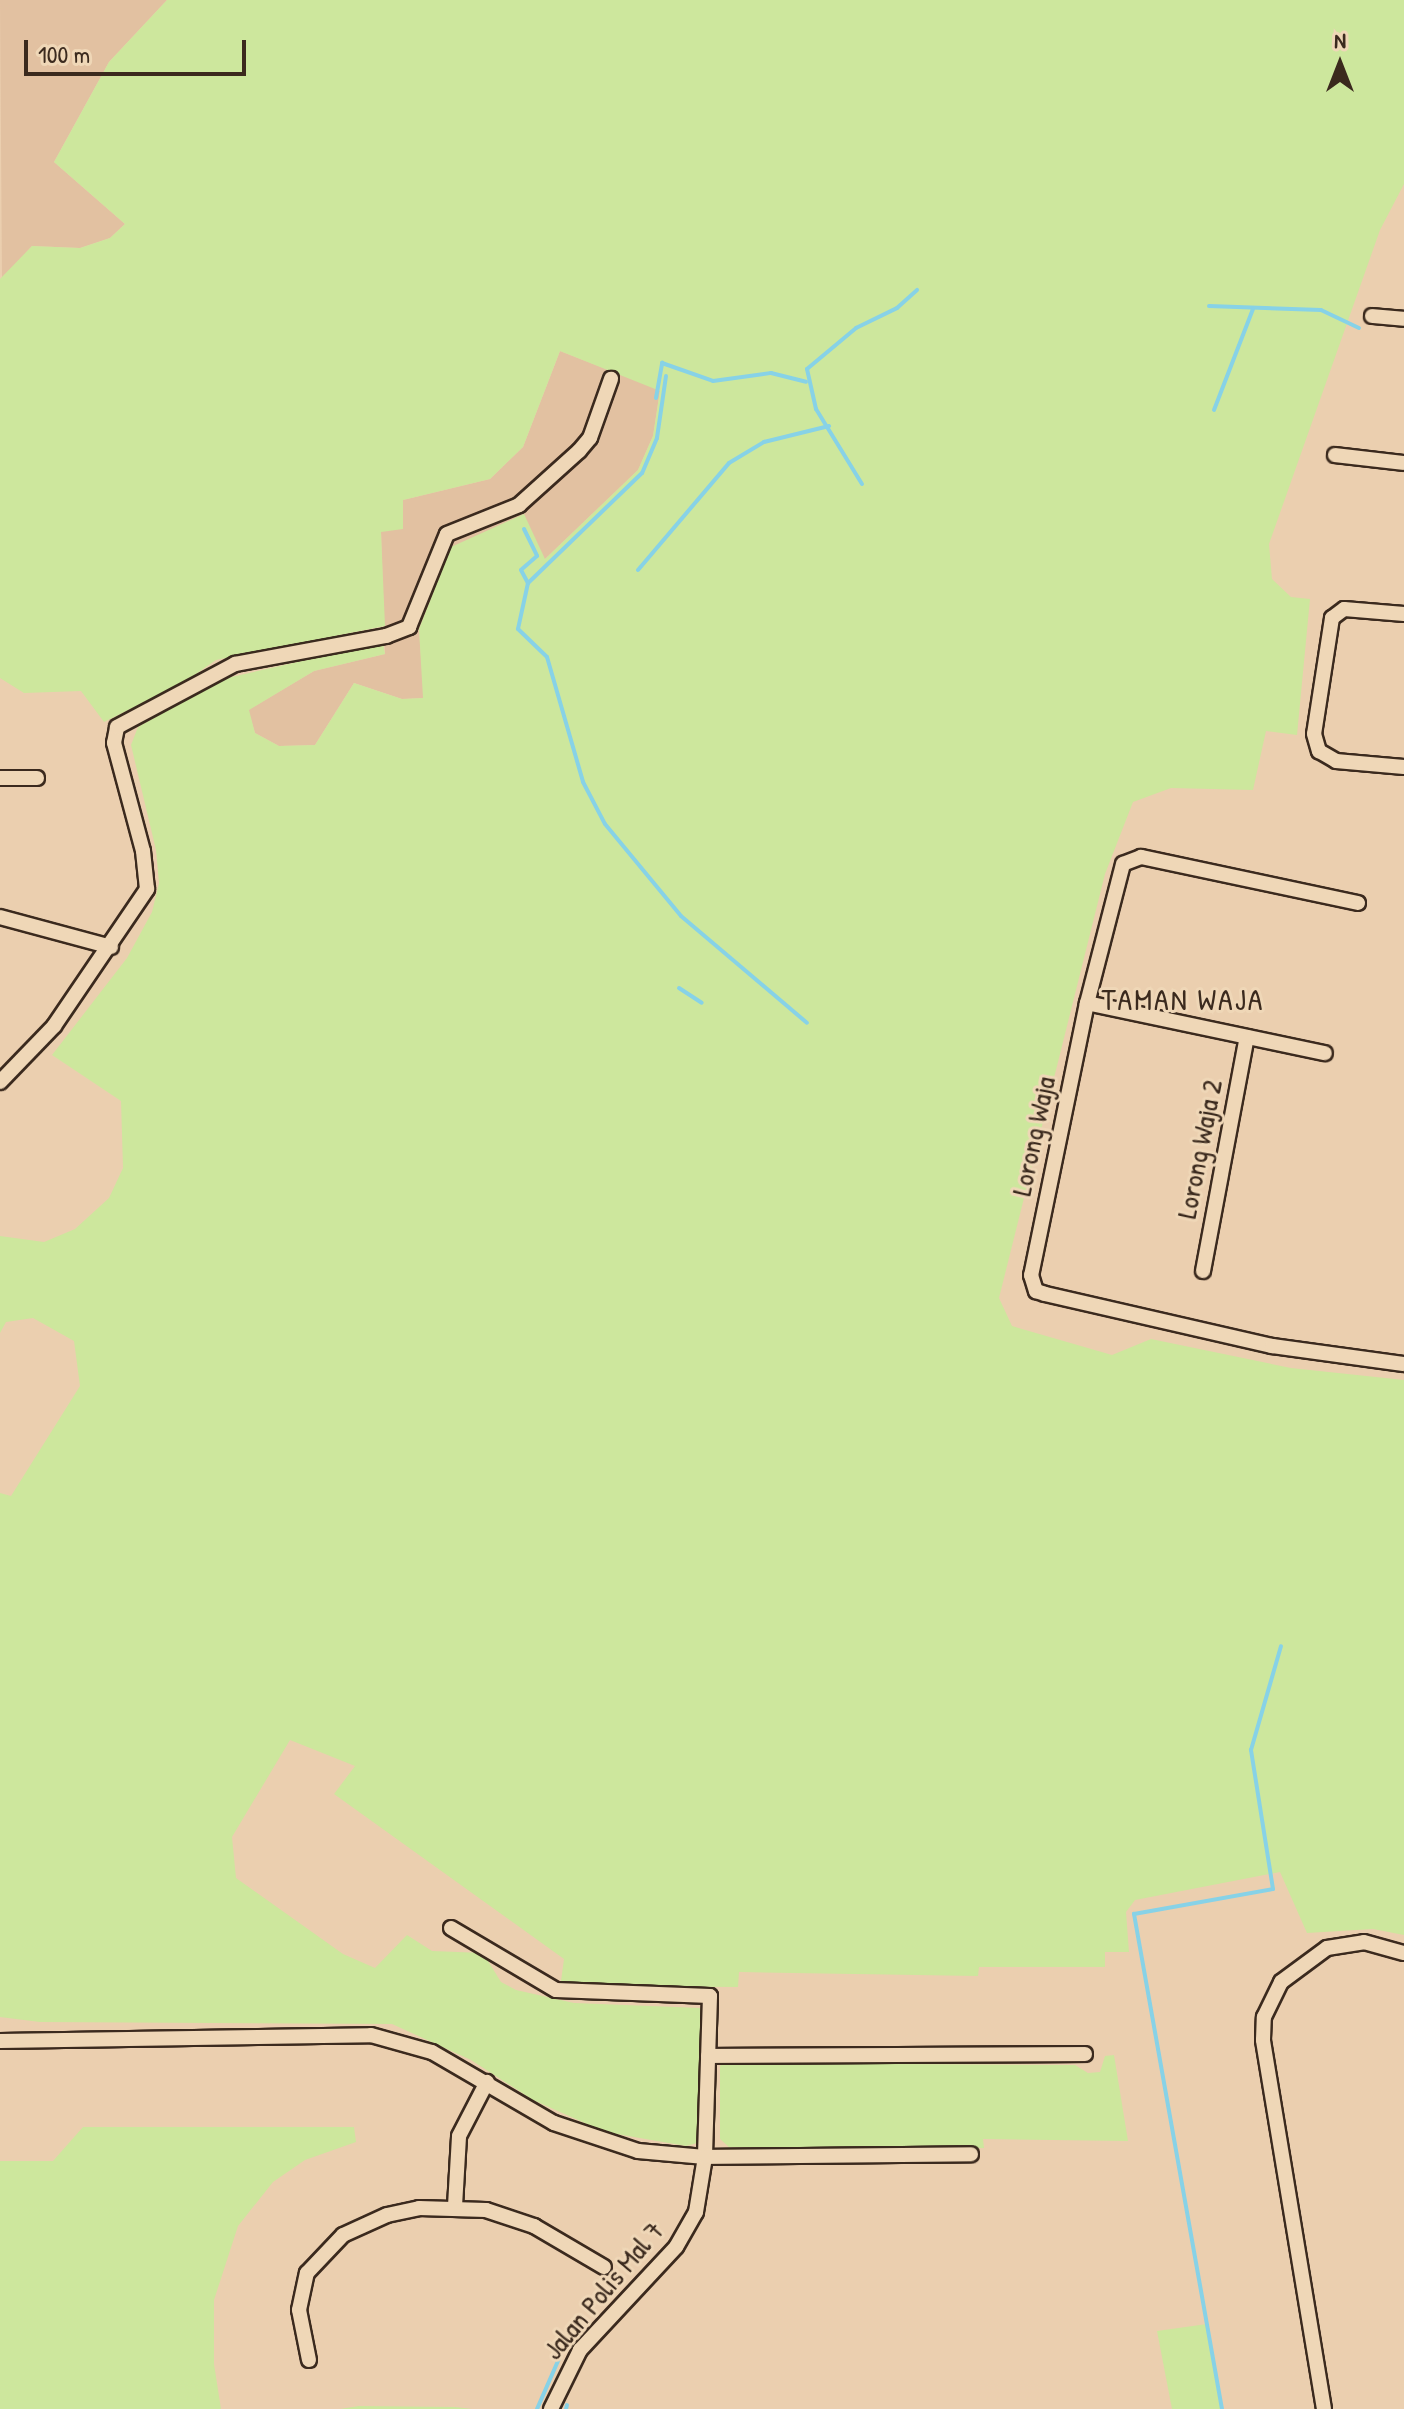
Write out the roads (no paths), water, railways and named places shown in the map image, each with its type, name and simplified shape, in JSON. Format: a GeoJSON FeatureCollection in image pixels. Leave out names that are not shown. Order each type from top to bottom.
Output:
{"type":"FeatureCollection","features":[{"type":"Feature","properties":{"kind":"street"},"geometry":{"type":"LineString","coordinates":[[1372,316],[1404,319]]}},
{"type":"Feature","properties":{"kind":"street"},"geometry":{"type":"LineString","coordinates":[[0,1082],[45,1037],[111,947],[147,889],[143,851],[114,743],[117,727],[235,664],[386,636],[409,627],[447,534],[519,505],[579,451],[590,438],[611,379]]}},
{"type":"Feature","properties":{"kind":"street"},"geometry":{"type":"LineString","coordinates":[[1335,455],[1404,463]]}},
{"type":"Feature","properties":{"kind":"street"},"geometry":{"type":"LineString","coordinates":[[1404,614],[1344,609],[1332,618],[1314,734],[1326,757],[1397,768],[1404,776]]}},
{"type":"Feature","properties":{"kind":"street"},"geometry":{"type":"LineString","coordinates":[[0,778],[37,778]]}},
{"type":"Feature","properties":{"kind":"street","name":"Lorong Waja"},"geometry":{"type":"LineString","coordinates":[[1358,903],[1131,859],[1117,871],[1032,1266],[1036,1291],[1272,1346],[1404,1364]]}},
{"type":"Feature","properties":{"kind":"street"},"geometry":{"type":"LineString","coordinates":[[0,917],[111,947]]}},
{"type":"Feature","properties":{"kind":"street"},"geometry":{"type":"LineString","coordinates":[[1087,1003],[1325,1053]]}},
{"type":"Feature","properties":{"kind":"street","name":"Lorong Waja 2"},"geometry":{"type":"LineString","coordinates":[[1203,1271],[1247,1037]]}},
{"type":"Feature","properties":{"kind":"street","name":"Jalan Polis Mal 7"},"geometry":{"type":"LineString","coordinates":[[451,1928],[556,1990],[710,1996],[705,2157],[701,2192],[687,2230],[580,2350],[551,2409]]}},
{"type":"Feature","properties":{"kind":"street"},"geometry":{"type":"LineString","coordinates":[[1324,2409],[1263,2040],[1264,2017],[1281,1982],[1327,1948],[1364,1942],[1404,1953]]}},
{"type":"Feature","properties":{"kind":"street"},"geometry":{"type":"LineString","coordinates":[[0,2041],[371,2035],[432,2052],[554,2123],[595,2140],[638,2151],[705,2157],[971,2154]]}},
{"type":"Feature","properties":{"kind":"street"},"geometry":{"type":"LineString","coordinates":[[708,2056],[1085,2054]]}},
{"type":"Feature","properties":{"kind":"street"},"geometry":{"type":"LineString","coordinates":[[455,2206],[459,2136],[487,2082]]}},
{"type":"Feature","properties":{"kind":"street"},"geometry":{"type":"LineString","coordinates":[[309,2360],[300,2329],[300,2298],[307,2273],[343,2235],[387,2215],[455,2206],[515,2218],[604,2267]]}},
{"type":"Feature","properties":{"kind":"waterway"},"geometry":{"type":"LineString","coordinates":[[862,484],[816,409],[807,369],[856,328],[897,308],[917,290]]}},
{"type":"Feature","properties":{"kind":"waterway"},"geometry":{"type":"LineString","coordinates":[[1209,306],[1321,310],[1359,328]]}},
{"type":"Feature","properties":{"kind":"waterway"},"geometry":{"type":"LineString","coordinates":[[1214,410],[1253,309]]}},
{"type":"Feature","properties":{"kind":"waterway"},"geometry":{"type":"LineString","coordinates":[[656,398],[662,363],[713,381],[771,373],[806,382]]}},
{"type":"Feature","properties":{"kind":"waterway"},"geometry":{"type":"LineString","coordinates":[[666,376],[657,438],[642,473],[528,583],[518,629],[547,657],[583,782],[605,824],[681,916],[807,1023]]}},
{"type":"Feature","properties":{"kind":"waterway"},"geometry":{"type":"LineString","coordinates":[[638,570],[729,463],[764,442],[829,426]]}},
{"type":"Feature","properties":{"kind":"waterway"},"geometry":{"type":"LineString","coordinates":[[524,529],[537,556],[521,570],[528,583]]}},
{"type":"Feature","properties":{"kind":"waterway"},"geometry":{"type":"LineString","coordinates":[[679,988],[702,1003]]}},
{"type":"Feature","properties":{"kind":"waterway"},"geometry":{"type":"LineString","coordinates":[[1222,2409],[1134,1914],[1273,1889],[1251,1750],[1281,1646]]}},
{"type":"Feature","properties":{"kind":"waterway"},"geometry":{"type":"LineString","coordinates":[[537,2409],[561,2354]]}},
{"type":"Feature","properties":{"kind":"waterway"},"geometry":{"type":"LineString","coordinates":[[566,2409],[567,2405]]}},
{"type":"Feature","properties":{"kind":"district","name":"TAMAN WAJA"},"geometry":{"type":"Point","coordinates":[1183,999]}}]}
